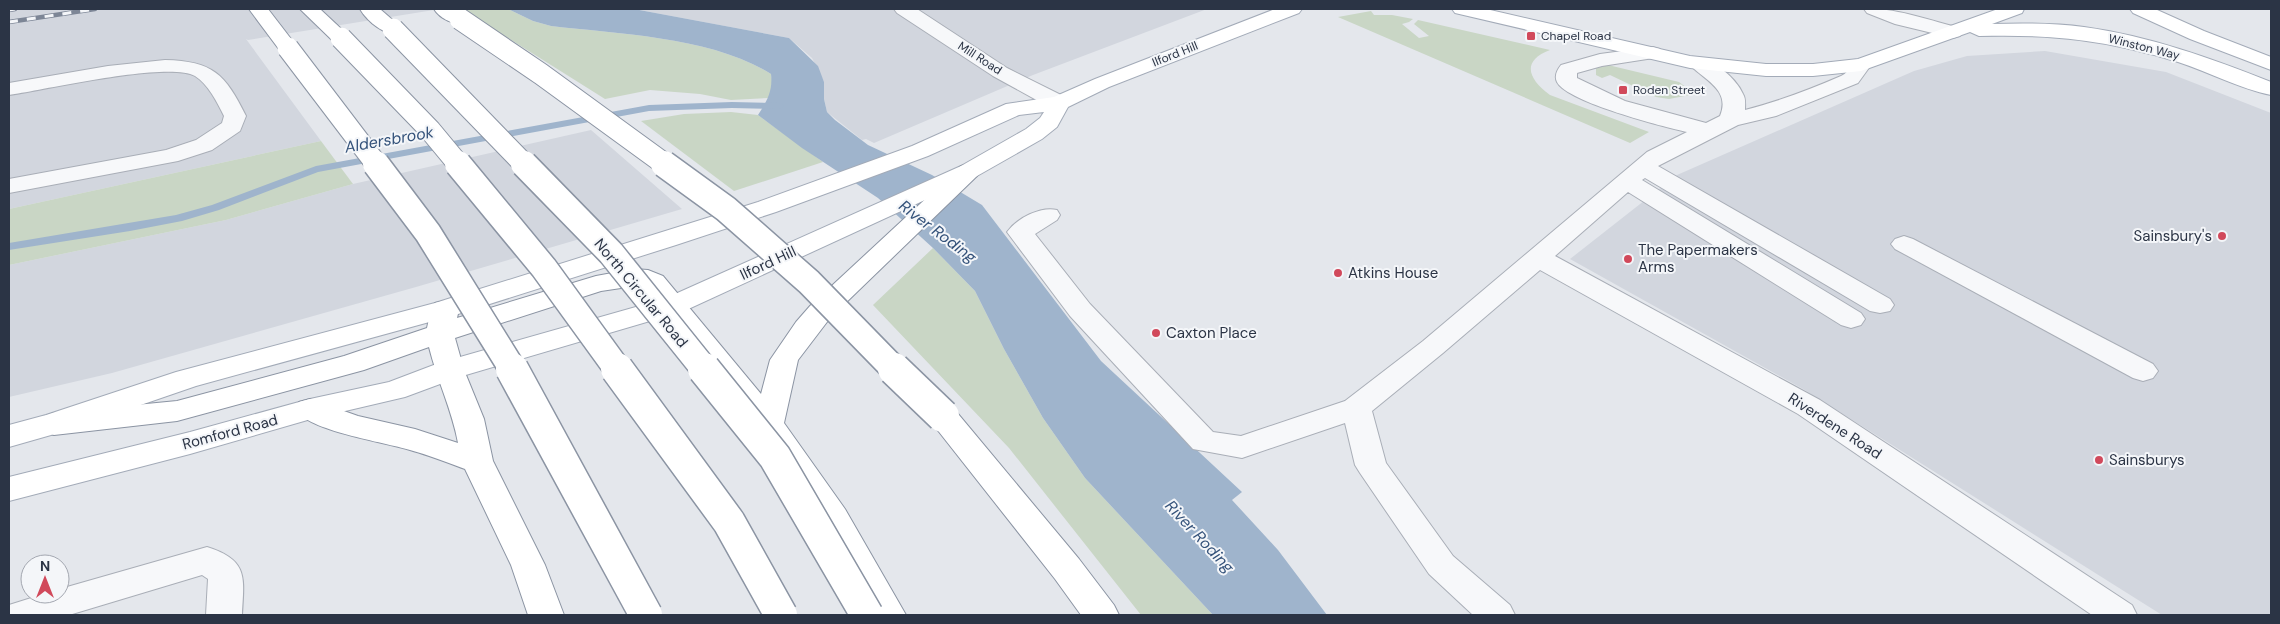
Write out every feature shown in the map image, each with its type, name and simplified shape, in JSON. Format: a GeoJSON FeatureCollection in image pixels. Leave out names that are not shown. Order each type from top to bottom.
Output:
{"type":"FeatureCollection","features":[{"type":"Feature","properties":{"kind":"main road"},"geometry":{"type":"LineString","coordinates":[[258,9],[428,233],[514,373],[646,615]]}},
{"type":"Feature","properties":{"kind":"main road"},"geometry":{"type":"LineString","coordinates":[[309,9],[430,130],[544,268],[728,522],[780,615]]}},
{"type":"Feature","properties":{"kind":"main road","name":"North Circular Road"},"geometry":{"type":"LineString","coordinates":[[368,9],[393,30],[476,113],[611,253],[775,457],[867,615]]}},
{"type":"Feature","properties":{"kind":"main road"},"geometry":{"type":"LineString","coordinates":[[443,9],[540,74],[726,209],[809,282],[851,327],[942,416],[1067,569],[1102,615]]}},
{"type":"Feature","properties":{"kind":"main road","name":"Ilford Hill"},"geometry":{"type":"LineString","coordinates":[[442,321],[920,151],[1014,109],[1059,103],[1111,79],[1292,9]]}},
{"type":"Feature","properties":{"kind":"main road"},"geometry":{"type":"LineString","coordinates":[[1462,9],[1700,64],[1766,70],[1813,70],[1861,65],[2015,9]]}},
{"type":"Feature","properties":{"kind":"main road","name":"Winston Way"},"geometry":{"type":"LineString","coordinates":[[2140,9],[2197,35],[2271,64]]}},
{"type":"Feature","properties":{"kind":"main road","name":"Winston Way"},"geometry":{"type":"LineString","coordinates":[[1953,32],[2011,29],[2052,30],[2105,37],[2172,53],[2271,89]]}},
{"type":"Feature","properties":{"kind":"main road","name":"Ilford Hill"},"geometry":{"type":"LineString","coordinates":[[449,370],[674,304],[920,196],[969,171],[1034,134],[1049,122],[1059,103]]}},
{"type":"Feature","properties":{"kind":"main road"},"geometry":{"type":"LineString","coordinates":[[769,424],[784,360],[806,328],[820,312],[969,171]]}},
{"type":"Feature","properties":{"kind":"main road"},"geometry":{"type":"LineString","coordinates":[[9,436],[54,424],[186,379],[596,284],[629,277],[651,280],[674,304],[769,424],[833,518],[888,615]]}},
{"type":"Feature","properties":{"kind":"main road"},"geometry":{"type":"LineString","coordinates":[[442,321],[449,370],[469,419],[477,461],[528,565],[546,615]]}},
{"type":"Feature","properties":{"kind":"main road","name":"Romford Road"},"geometry":{"type":"LineString","coordinates":[[9,489],[208,438],[310,409],[395,390],[449,370]]}},
{"type":"Feature","properties":{"kind":"main road"},"geometry":{"type":"LineString","coordinates":[[310,409],[352,425],[415,440],[477,461]]}},
{"type":"Feature","properties":{"kind":"street","name":"Mill Road"},"geometry":{"type":"LineString","coordinates":[[904,9],[1000,72],[1059,103]]}},
{"type":"Feature","properties":{"kind":"street"},"geometry":{"type":"LineString","coordinates":[[1874,9],[1902,20],[1953,32]]}},
{"type":"Feature","properties":{"kind":"street"},"geometry":{"type":"LineString","coordinates":[[1653,53],[1580,64],[1568,69],[1566,74],[1567,81],[1611,102],[1651,116],[1709,131]]}},
{"type":"Feature","properties":{"kind":"street"},"geometry":{"type":"LineString","coordinates":[[1700,64],[1733,93],[1736,107],[1730,120]]}},
{"type":"Feature","properties":{"kind":"street"},"geometry":{"type":"LineString","coordinates":[[9,89],[144,68],[168,65],[187,66],[201,70],[229,102],[235,116],[232,126],[204,145],[170,156],[9,186]]}},
{"type":"Feature","properties":{"kind":"street"},"geometry":{"type":"LineString","coordinates":[[1048,214],[1020,232],[1080,310],[1204,441],[1242,447],[1356,408],[1433,347],[1655,157],[1730,120],[1768,111],[1851,79],[1861,65]]}},
{"type":"Feature","properties":{"kind":"street"},"geometry":{"type":"LineString","coordinates":[[1635,174],[1880,305]]}},
{"type":"Feature","properties":{"kind":"street"},"geometry":{"type":"LineString","coordinates":[[1635,174],[1851,319]]}},
{"type":"Feature","properties":{"kind":"street"},"geometry":{"type":"LineString","coordinates":[[1904,244],[2143,370]]}},
{"type":"Feature","properties":{"kind":"street","name":"Riverdene Road"},"geometry":{"type":"LineString","coordinates":[[1538,258],[1809,407],[2119,615]]}},
{"type":"Feature","properties":{"kind":"street"},"geometry":{"type":"LineString","coordinates":[[1356,408],[1371,465],[1441,565],[1497,615]]}},
{"type":"Feature","properties":{"kind":"street"},"geometry":{"type":"LineString","coordinates":[[22,615],[207,560],[226,574],[224,615]]}},
{"type":"Feature","properties":{"kind":"shaded area"},"geometry":{"type":"Polygon","coordinates":[[[9,9],[440,9],[246,39],[321,141],[9,209],[9,9]]]}},
{"type":"Feature","properties":{"kind":"shaded area"},"geometry":{"type":"Polygon","coordinates":[[[634,9],[1207,9],[1033,75],[874,143],[866,139],[862,140],[827,112],[824,99],[824,82],[812,58],[789,38],[634,9]]]}},
{"type":"Feature","properties":{"kind":"shaded area","name":"Sainsburys"},"geometry":{"type":"Polygon","coordinates":[[[2045,51],[2166,72],[2271,113],[2271,615],[2162,615],[1803,389],[1570,259],[1677,175],[1914,71],[1967,56],[2045,51]]]}},
{"type":"Feature","properties":{"kind":"shaded area"},"geometry":{"type":"Polygon","coordinates":[[[591,130],[682,209],[112,373],[9,397],[9,265],[226,220],[353,184],[591,130]]]}},
{"type":"Feature","properties":{"kind":"green space"},"geometry":{"type":"Polygon","coordinates":[[[462,9],[508,9],[533,21],[551,26],[635,35],[694,45],[721,52],[771,74],[773,86],[769,98],[731,100],[700,94],[650,90],[605,99],[462,9]]]}},
{"type":"Feature","properties":{"kind":"green space"},"geometry":{"type":"Polygon","coordinates":[[[1371,11],[1374,15],[1392,15],[1413,19],[1402,24],[1419,38],[1429,36],[1414,24],[1418,20],[1550,50],[1541,54],[1531,65],[1533,77],[1542,89],[1550,95],[1649,132],[1630,143],[1338,17],[1371,11]]]}},
{"type":"Feature","properties":{"kind":"green space"},"geometry":{"type":"Polygon","coordinates":[[[1608,65],[1679,82],[1695,94],[1669,99],[1656,97],[1610,75],[1602,78],[1596,75],[1596,68],[1608,65]]]}},
{"type":"Feature","properties":{"kind":"green space"},"geometry":{"type":"Polygon","coordinates":[[[731,112],[758,115],[823,162],[734,191],[641,121],[684,114],[731,112]]]}},
{"type":"Feature","properties":{"kind":"green space"},"geometry":{"type":"Polygon","coordinates":[[[321,141],[353,184],[226,220],[9,265],[9,209],[321,141]]]}},
{"type":"Feature","properties":{"kind":"green space"},"geometry":{"type":"Polygon","coordinates":[[[933,248],[975,291],[1004,349],[1043,418],[1085,478],[1213,615],[1141,615],[1009,448],[873,305],[933,248]]]}},
{"type":"Feature","properties":{"kind":"water","name":"River Roding"},"geometry":{"type":"Polygon","coordinates":[[[508,9],[634,9],[789,38],[818,66],[824,82],[824,99],[827,112],[835,120],[868,145],[932,175],[982,205],[1101,361],[1242,492],[1232,500],[1278,550],[1327,615],[1213,615],[1085,478],[1043,418],[1004,349],[975,291],[933,248],[878,198],[802,148],[758,115],[769,96],[771,74],[721,52],[694,45],[635,35],[551,26],[533,21],[508,9]]]}},
{"type":"Feature","properties":{"kind":"waterway","name":"Aldersbrook"},"geometry":{"type":"LineString","coordinates":[[9,247],[154,224],[178,218],[216,207],[316,169],[649,108],[732,105],[779,106]]}},
{"type":"Feature","properties":{"kind":"railway"},"geometry":{"type":"LineString","coordinates":[[9,10],[15,9]]}},
{"type":"Feature","properties":{"kind":"railway"},"geometry":{"type":"LineString","coordinates":[[9,22],[95,9]]}},
{"type":"Feature","properties":{"kind":"place","name":"Chapel Road"},"geometry":{"type":"Point","coordinates":[1531,36]}},
{"type":"Feature","properties":{"kind":"place","name":"Roden Street"},"geometry":{"type":"Point","coordinates":[1623,90]}},
{"type":"Feature","properties":{"kind":"place","name":"Sainsbury's"},"geometry":{"type":"Point","coordinates":[2222,236]}},
{"type":"Feature","properties":{"kind":"place","name":"The Papermakers Arms"},"geometry":{"type":"Point","coordinates":[1628,259]}},
{"type":"Feature","properties":{"kind":"place","name":"Atkins House"},"geometry":{"type":"Point","coordinates":[1338,273]}},
{"type":"Feature","properties":{"kind":"place","name":"Caxton Place"},"geometry":{"type":"Point","coordinates":[1156,333]}},
{"type":"Feature","properties":{"kind":"place","name":"Sainsburys"},"geometry":{"type":"Point","coordinates":[2099,460]}}]}
